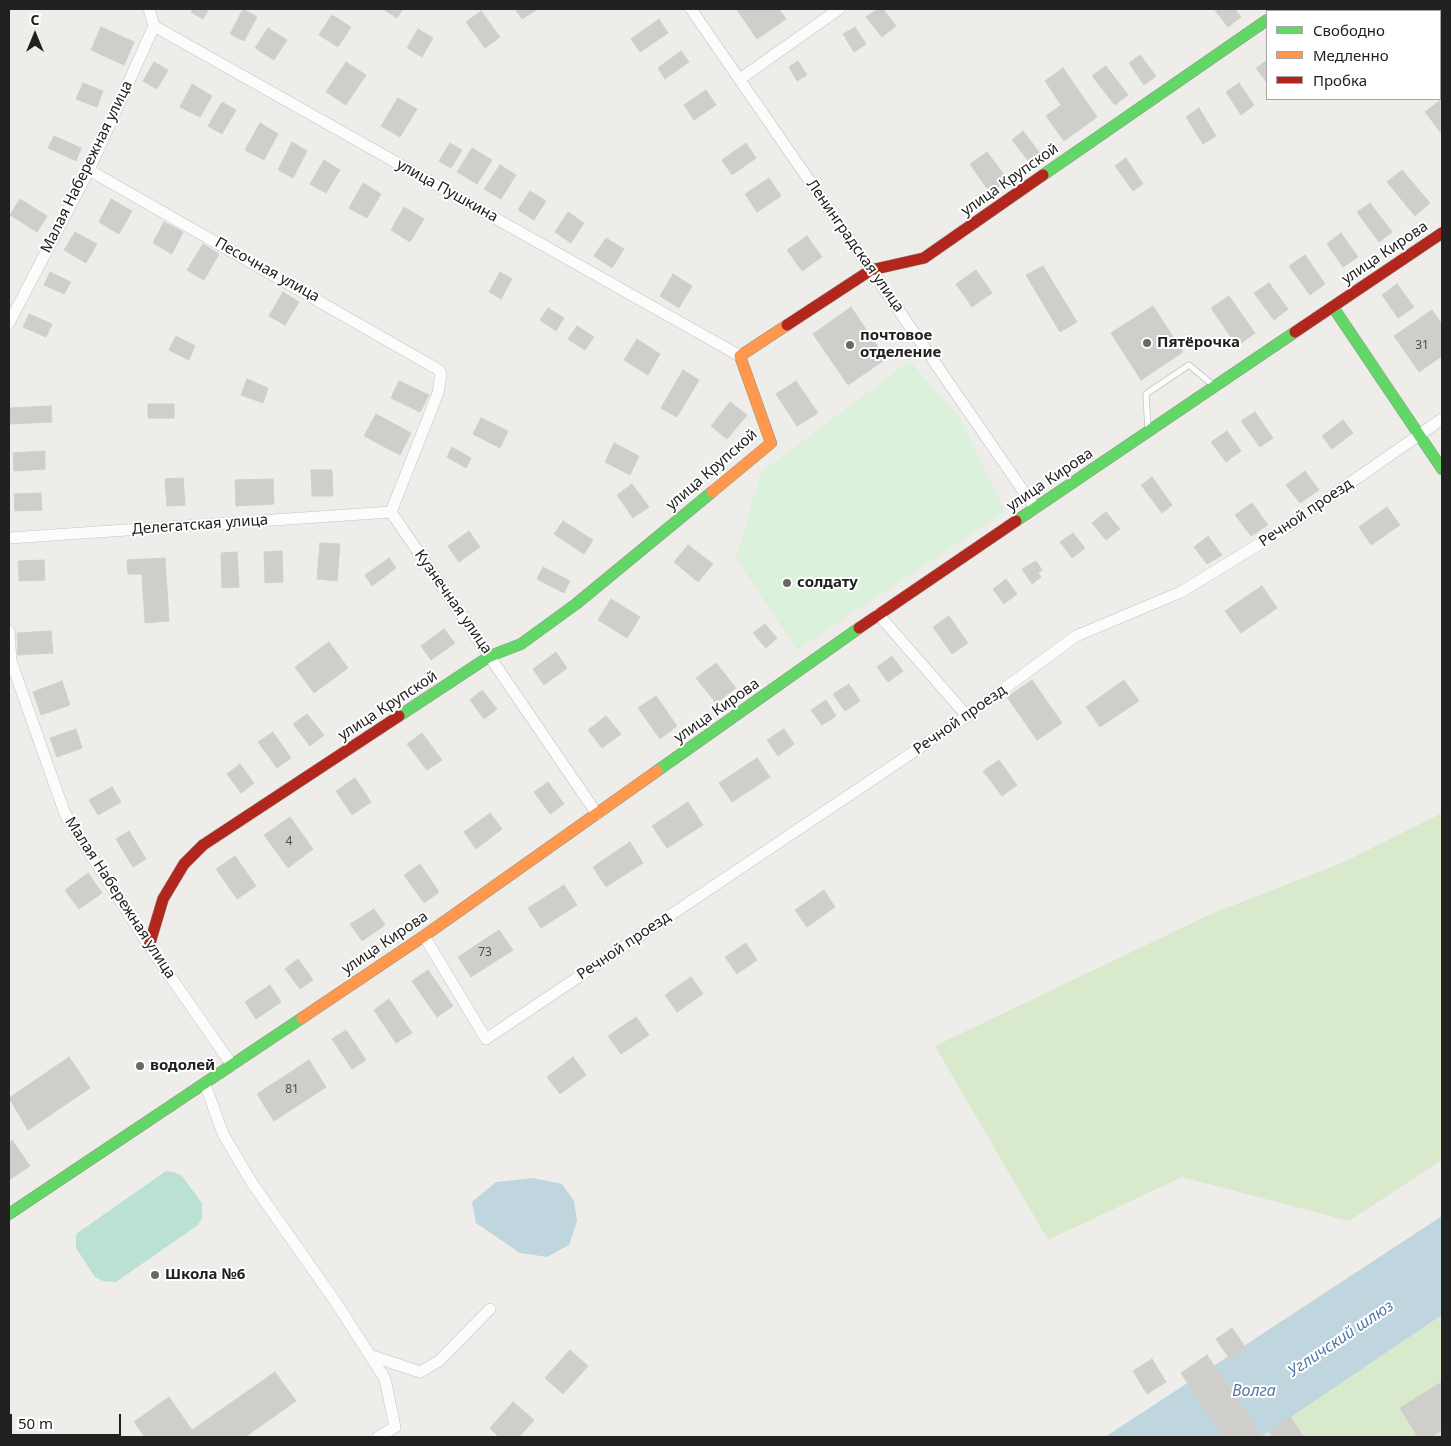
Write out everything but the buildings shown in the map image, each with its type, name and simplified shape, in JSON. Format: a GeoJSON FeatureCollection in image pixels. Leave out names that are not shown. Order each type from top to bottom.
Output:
{"type":"FeatureCollection","features":[{"type":"Feature","properties":{"kind":"street"},"geometry":{"type":"LineString","coordinates":[[149,9],[154,26]]}},
{"type":"Feature","properties":{"kind":"street","name":"Ленинградская улица"},"geometry":{"type":"LineString","coordinates":[[691,9],[1035,508]]}},
{"type":"Feature","properties":{"kind":"street"},"geometry":{"type":"LineString","coordinates":[[740,79],[839,9]]}},
{"type":"Feature","properties":{"kind":"street","name":"улица Крупской"},"geometry":{"type":"LineString","coordinates":[[149,946],[163,899],[184,864],[203,845],[490,656],[520,644],[576,604],[771,443],[740,356],[871,270],[924,258],[1266,21]]}},
{"type":"Feature","properties":{"kind":"street","name":"Малая Набережная улица"},"geometry":{"type":"LineString","coordinates":[[9,323],[89,170],[154,26]]}},
{"type":"Feature","properties":{"kind":"street","name":"улица Пушкина"},"geometry":{"type":"LineString","coordinates":[[154,26],[740,356]]}},
{"type":"Feature","properties":{"kind":"street","name":"Песочная улица"},"geometry":{"type":"LineString","coordinates":[[89,170],[434,365],[441,374],[438,393],[391,512]]}},
{"type":"Feature","properties":{"kind":"street","name":"улица Кирова"},"geometry":{"type":"LineString","coordinates":[[9,1214],[424,936],[878,614],[1442,232]]}},
{"type":"Feature","properties":{"kind":"street"},"geometry":{"type":"LineString","coordinates":[[1332,307],[1442,469]]}},
{"type":"Feature","properties":{"kind":"street","name":"Речной проезд"},"geometry":{"type":"LineString","coordinates":[[424,936],[486,1038],[967,716],[1076,636],[1181,592],[1287,527],[1442,419]]}},
{"type":"Feature","properties":{"kind":"street","name":"Кузнечная улица"},"geometry":{"type":"LineString","coordinates":[[391,512],[598,814]]}},
{"type":"Feature","properties":{"kind":"street","name":"Делегатская улица"},"geometry":{"type":"LineString","coordinates":[[9,538],[391,512]]}},
{"type":"Feature","properties":{"kind":"street"},"geometry":{"type":"LineString","coordinates":[[878,614],[967,716]]}},
{"type":"Feature","properties":{"kind":"street","name":"Малая Набережная улица"},"geometry":{"type":"LineString","coordinates":[[9,631],[11,661],[65,814],[149,946],[232,1065]]}},
{"type":"Feature","properties":{"kind":"street"},"geometry":{"type":"LineString","coordinates":[[205,1084],[223,1134],[252,1183],[372,1356],[385,1379],[395,1426],[378,1437]]}},
{"type":"Feature","properties":{"kind":"street"},"geometry":{"type":"LineString","coordinates":[[372,1356],[420,1372],[439,1362],[490,1309]]}},
{"type":"Feature","properties":{"kind":"lane"},"geometry":{"type":"LineString","coordinates":[[1148,431],[1146,394],[1160,384],[1189,365],[1214,386]]}},
{"type":"Feature","properties":{"kind":"green space"},"geometry":{"type":"Polygon","coordinates":[[[910,361],[963,423],[1005,512],[797,650],[736,558],[761,472],[910,361]]]}},
{"type":"Feature","properties":{"kind":"green space"},"geometry":{"type":"Polygon","coordinates":[[[1442,813],[1442,1160],[1349,1221],[1182,1177],[1048,1240],[935,1046],[1211,914],[1344,862],[1442,813]]]}},
{"type":"Feature","properties":{"kind":"green space"},"geometry":{"type":"Polygon","coordinates":[[[166,1171],[182,1176],[202,1203],[202,1218],[198,1225],[116,1282],[103,1281],[95,1277],[76,1248],[76,1234],[166,1171]]]}},
{"type":"Feature","properties":{"kind":"green space"},"geometry":{"type":"Polygon","coordinates":[[[1442,1315],[1442,1437],[1261,1437],[1290,1417],[1442,1315]]]}},
{"type":"Feature","properties":{"kind":"water"},"geometry":{"type":"Polygon","coordinates":[[[533,1178],[562,1184],[574,1201],[577,1221],[569,1245],[547,1257],[520,1253],[476,1223],[472,1202],[496,1182],[533,1178]]]}},
{"type":"Feature","properties":{"kind":"water","name":"Волга"},"geometry":{"type":"Polygon","coordinates":[[[1442,1216],[1442,1315],[1261,1437],[1105,1437],[1442,1216]]]}},
{"type":"Feature","properties":{"kind":"traffic: fast"},"geometry":{"type":"LineString","coordinates":[[1043,175],[1266,21]]}},
{"type":"Feature","properties":{"kind":"traffic: fast"},"geometry":{"type":"LineString","coordinates":[[1333,307],[1442,469]]}},
{"type":"Feature","properties":{"kind":"traffic: fast"},"geometry":{"type":"LineString","coordinates":[[1016,521],[1295,332]]}},
{"type":"Feature","properties":{"kind":"traffic: fast"},"geometry":{"type":"LineString","coordinates":[[399,716],[490,656],[521,644],[576,604],[712,492]]}},
{"type":"Feature","properties":{"kind":"traffic: fast"},"geometry":{"type":"LineString","coordinates":[[657,771],[859,628]]}},
{"type":"Feature","properties":{"kind":"traffic: fast"},"geometry":{"type":"LineString","coordinates":[[9,1214],[302,1018]]}},
{"type":"Feature","properties":{"kind":"traffic: slow"},"geometry":{"type":"LineString","coordinates":[[712,492],[771,443],[740,356],[787,325]]}},
{"type":"Feature","properties":{"kind":"traffic: slow"},"geometry":{"type":"LineString","coordinates":[[302,1018],[424,936],[657,771]]}},
{"type":"Feature","properties":{"kind":"traffic: jam"},"geometry":{"type":"LineString","coordinates":[[787,325],[871,270],[924,258],[1043,175]]}},
{"type":"Feature","properties":{"kind":"traffic: jam"},"geometry":{"type":"LineString","coordinates":[[1295,332],[1442,233]]}},
{"type":"Feature","properties":{"kind":"traffic: jam"},"geometry":{"type":"LineString","coordinates":[[859,628],[1016,521]]}},
{"type":"Feature","properties":{"kind":"traffic: jam"},"geometry":{"type":"LineString","coordinates":[[149,946],[163,899],[184,864],[203,845],[399,716]]}},
{"type":"Feature","properties":{"kind":"place","name":"Пятёрочка"},"geometry":{"type":"Point","coordinates":[1147,343]}},
{"type":"Feature","properties":{"kind":"place","name":"почтовое отделение"},"geometry":{"type":"Point","coordinates":[850,345]}},
{"type":"Feature","properties":{"kind":"place","name":"солдату"},"geometry":{"type":"Point","coordinates":[787,583]}},
{"type":"Feature","properties":{"kind":"place","name":"водолей"},"geometry":{"type":"Point","coordinates":[140,1066]}},
{"type":"Feature","properties":{"kind":"place","name":"Школа №6"},"geometry":{"type":"Point","coordinates":[155,1275]}},
{"type":"Feature","properties":{"kind":"water label","name":"Угличский шлюз"},"geometry":{"type":"Point","coordinates":[1341,1339]}}]}
